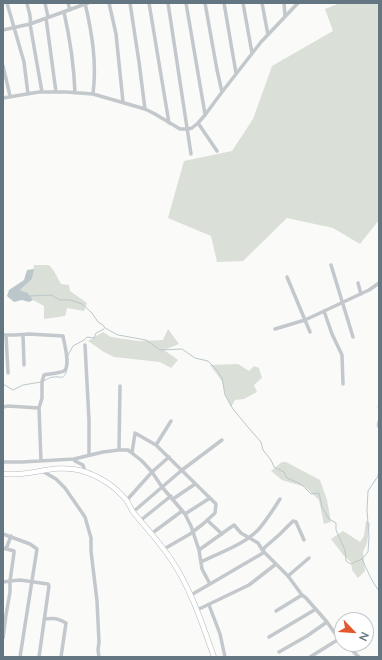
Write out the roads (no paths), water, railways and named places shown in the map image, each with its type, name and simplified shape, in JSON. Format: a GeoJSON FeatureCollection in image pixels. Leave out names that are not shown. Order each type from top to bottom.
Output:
{"type":"FeatureCollection","features":[{"type":"Feature","properties":{"kind":"main road"},"geometry":{"type":"LineString","coordinates":[[3,474],[23,474],[65,468],[86,472],[101,479],[118,492],[164,549],[176,567],[197,610],[214,657]]}},
{"type":"Feature","properties":{"kind":"street"},"geometry":{"type":"LineString","coordinates":[[7,3],[24,62],[28,94]]}},
{"type":"Feature","properties":{"kind":"street"},"geometry":{"type":"LineString","coordinates":[[26,3],[31,20],[30,24],[42,92]]}},
{"type":"Feature","properties":{"kind":"street"},"geometry":{"type":"LineString","coordinates":[[45,3],[56,92]]}},
{"type":"Feature","properties":{"kind":"street"},"geometry":{"type":"LineString","coordinates":[[68,3],[70,10]]}},
{"type":"Feature","properties":{"kind":"street"},"geometry":{"type":"LineString","coordinates":[[3,30],[30,24],[86,3],[95,61],[93,94]]}},
{"type":"Feature","properties":{"kind":"street"},"geometry":{"type":"LineString","coordinates":[[109,3],[116,34],[123,102]]}},
{"type":"Feature","properties":{"kind":"street"},"geometry":{"type":"LineString","coordinates":[[130,3],[145,109]]}},
{"type":"Feature","properties":{"kind":"street"},"geometry":{"type":"LineString","coordinates":[[149,3],[169,123]]}},
{"type":"Feature","properties":{"kind":"street"},"geometry":{"type":"LineString","coordinates":[[168,3],[191,154]]}},
{"type":"Feature","properties":{"kind":"street"},"geometry":{"type":"LineString","coordinates":[[186,3],[205,115]]}},
{"type":"Feature","properties":{"kind":"street"},"geometry":{"type":"LineString","coordinates":[[205,3],[222,92]]}},
{"type":"Feature","properties":{"kind":"street"},"geometry":{"type":"LineString","coordinates":[[224,3],[236,73]]}},
{"type":"Feature","properties":{"kind":"street"},"geometry":{"type":"LineString","coordinates":[[243,3],[252,54]]}},
{"type":"Feature","properties":{"kind":"street"},"geometry":{"type":"LineString","coordinates":[[262,3],[268,35]]}},
{"type":"Feature","properties":{"kind":"street"},"geometry":{"type":"LineString","coordinates":[[284,3],[286,16]]}},
{"type":"Feature","properties":{"kind":"street"},"geometry":{"type":"LineString","coordinates":[[3,98],[42,92],[93,94],[145,109],[180,129],[192,128],[198,124],[236,73],[268,35],[298,3]]}},
{"type":"Feature","properties":{"kind":"street"},"geometry":{"type":"LineString","coordinates":[[64,12],[71,50],[75,93]]}},
{"type":"Feature","properties":{"kind":"street"},"geometry":{"type":"LineString","coordinates":[[3,66],[10,96]]}},
{"type":"Feature","properties":{"kind":"street"},"geometry":{"type":"LineString","coordinates":[[198,124],[217,151]]}},
{"type":"Feature","properties":{"kind":"street"},"geometry":{"type":"LineString","coordinates":[[332,265],[353,337]]}},
{"type":"Feature","properties":{"kind":"street"},"geometry":{"type":"LineString","coordinates":[[287,277],[310,332]]}},
{"type":"Feature","properties":{"kind":"street"},"geometry":{"type":"LineString","coordinates":[[358,283],[361,294]]}},
{"type":"Feature","properties":{"kind":"street"},"geometry":{"type":"LineString","coordinates":[[275,329],[305,320],[361,294],[379,283]]}},
{"type":"Feature","properties":{"kind":"street"},"geometry":{"type":"LineString","coordinates":[[324,311],[332,334],[342,354],[343,384]]}},
{"type":"Feature","properties":{"kind":"street"},"geometry":{"type":"LineString","coordinates":[[8,373],[4,335],[43,334],[63,336],[67,365],[63,372],[44,374],[42,382],[42,398],[39,408],[41,460]]}},
{"type":"Feature","properties":{"kind":"street"},"geometry":{"type":"LineString","coordinates":[[23,335],[24,365]]}},
{"type":"Feature","properties":{"kind":"street"},"geometry":{"type":"LineString","coordinates":[[85,346],[89,420],[89,455]]}},
{"type":"Feature","properties":{"kind":"street"},"geometry":{"type":"LineString","coordinates":[[119,450],[120,386]]}},
{"type":"Feature","properties":{"kind":"street"},"geometry":{"type":"LineString","coordinates":[[3,407],[39,408]]}},
{"type":"Feature","properties":{"kind":"street"},"geometry":{"type":"LineString","coordinates":[[156,445],[171,421]]}},
{"type":"Feature","properties":{"kind":"street"},"geometry":{"type":"LineString","coordinates":[[132,453],[135,433],[156,445],[195,484],[215,501],[215,513],[193,531],[164,549]]}},
{"type":"Feature","properties":{"kind":"street"},"geometry":{"type":"LineString","coordinates":[[133,512],[182,470],[222,440]]}},
{"type":"Feature","properties":{"kind":"street"},"geometry":{"type":"LineString","coordinates":[[3,462],[74,459],[89,455],[128,450],[142,460],[185,514],[192,526],[199,550],[202,569],[210,584]]}},
{"type":"Feature","properties":{"kind":"street"},"geometry":{"type":"LineString","coordinates":[[126,501],[152,472],[169,457]]}},
{"type":"Feature","properties":{"kind":"street"},"geometry":{"type":"LineString","coordinates":[[74,459],[76,462],[83,465],[86,472]]}},
{"type":"Feature","properties":{"kind":"street"},"geometry":{"type":"LineString","coordinates":[[42,471],[56,479],[65,488],[85,517],[91,538],[91,551],[97,601],[99,657]]}},
{"type":"Feature","properties":{"kind":"street"},"geometry":{"type":"LineString","coordinates":[[141,520],[195,484]]}},
{"type":"Feature","properties":{"kind":"street"},"geometry":{"type":"LineString","coordinates":[[185,514],[210,498]]}},
{"type":"Feature","properties":{"kind":"street"},"geometry":{"type":"LineString","coordinates":[[201,562],[235,546],[258,530],[280,499]]}},
{"type":"Feature","properties":{"kind":"street"},"geometry":{"type":"LineString","coordinates":[[151,534],[182,511]]}},
{"type":"Feature","properties":{"kind":"street"},"geometry":{"type":"LineString","coordinates":[[207,520],[222,534]]}},
{"type":"Feature","properties":{"kind":"street"},"geometry":{"type":"LineString","coordinates":[[191,596],[263,553],[264,548],[293,521],[296,522],[304,540]]}},
{"type":"Feature","properties":{"kind":"street"},"geometry":{"type":"LineString","coordinates":[[199,550],[234,525],[241,533],[258,543],[263,551],[288,576],[334,632]]}},
{"type":"Feature","properties":{"kind":"street"},"geometry":{"type":"LineString","coordinates":[[3,534],[30,544],[37,549],[20,657]]}},
{"type":"Feature","properties":{"kind":"street"},"geometry":{"type":"LineString","coordinates":[[3,638],[14,553],[14,551],[5,549],[11,536]]}},
{"type":"Feature","properties":{"kind":"street"},"geometry":{"type":"LineString","coordinates":[[288,576],[309,558]]}},
{"type":"Feature","properties":{"kind":"street"},"geometry":{"type":"LineString","coordinates":[[197,610],[249,585],[276,564]]}},
{"type":"Feature","properties":{"kind":"street"},"geometry":{"type":"LineString","coordinates":[[3,582],[20,580],[32,583],[48,584],[40,657]]}},
{"type":"Feature","properties":{"kind":"street"},"geometry":{"type":"LineString","coordinates":[[276,612],[302,595]]}},
{"type":"Feature","properties":{"kind":"street"},"geometry":{"type":"LineString","coordinates":[[209,605],[220,634],[225,657]]}},
{"type":"Feature","properties":{"kind":"street"},"geometry":{"type":"LineString","coordinates":[[269,636],[316,609]]}},
{"type":"Feature","properties":{"kind":"street"},"geometry":{"type":"LineString","coordinates":[[44,619],[54,618],[66,623],[61,657]]}},
{"type":"Feature","properties":{"kind":"street"},"geometry":{"type":"LineString","coordinates":[[279,652],[307,636],[327,622]]}},
{"type":"Feature","properties":{"kind":"street"},"geometry":{"type":"LineString","coordinates":[[310,657],[334,644]]}},
{"type":"Feature","properties":{"kind":"street"},"geometry":{"type":"LineString","coordinates":[[350,657],[354,652],[358,657]]}},
{"type":"Feature","properties":{"kind":"waterway"},"geometry":{"type":"LineString","coordinates":[[30,296],[51,295],[60,300],[70,300],[82,304],[92,313],[98,322],[105,328],[118,335],[146,340],[160,350],[182,349],[195,358],[208,361],[222,378],[225,395],[233,409],[261,442],[263,450],[271,460],[274,467],[284,472],[287,478],[301,484],[311,494],[319,493],[322,507],[329,519],[336,523],[336,530],[345,550],[346,561],[351,564],[362,559],[379,591]]}},
{"type":"Feature","properties":{"kind":"waterway"},"geometry":{"type":"LineString","coordinates":[[68,355],[73,346],[87,337],[94,338],[96,333],[104,329]]}},
{"type":"Feature","properties":{"kind":"waterway"},"geometry":{"type":"LineString","coordinates":[[44,381],[51,377],[64,377],[67,370]]}},
{"type":"Feature","properties":{"kind":"waterway"},"geometry":{"type":"LineString","coordinates":[[3,384],[13,390],[23,385],[41,382]]}},
{"type":"Feature","properties":{"kind":"waterway"},"geometry":{"type":"LineString","coordinates":[[379,402],[379,409]]}},
{"type":"Feature","properties":{"kind":"waterway"},"geometry":{"type":"LineString","coordinates":[[379,418],[377,425],[379,430]]}},
{"type":"Feature","properties":{"kind":"waterway"},"geometry":{"type":"LineString","coordinates":[[362,559],[368,552],[368,491],[378,476],[379,470]]}}]}
